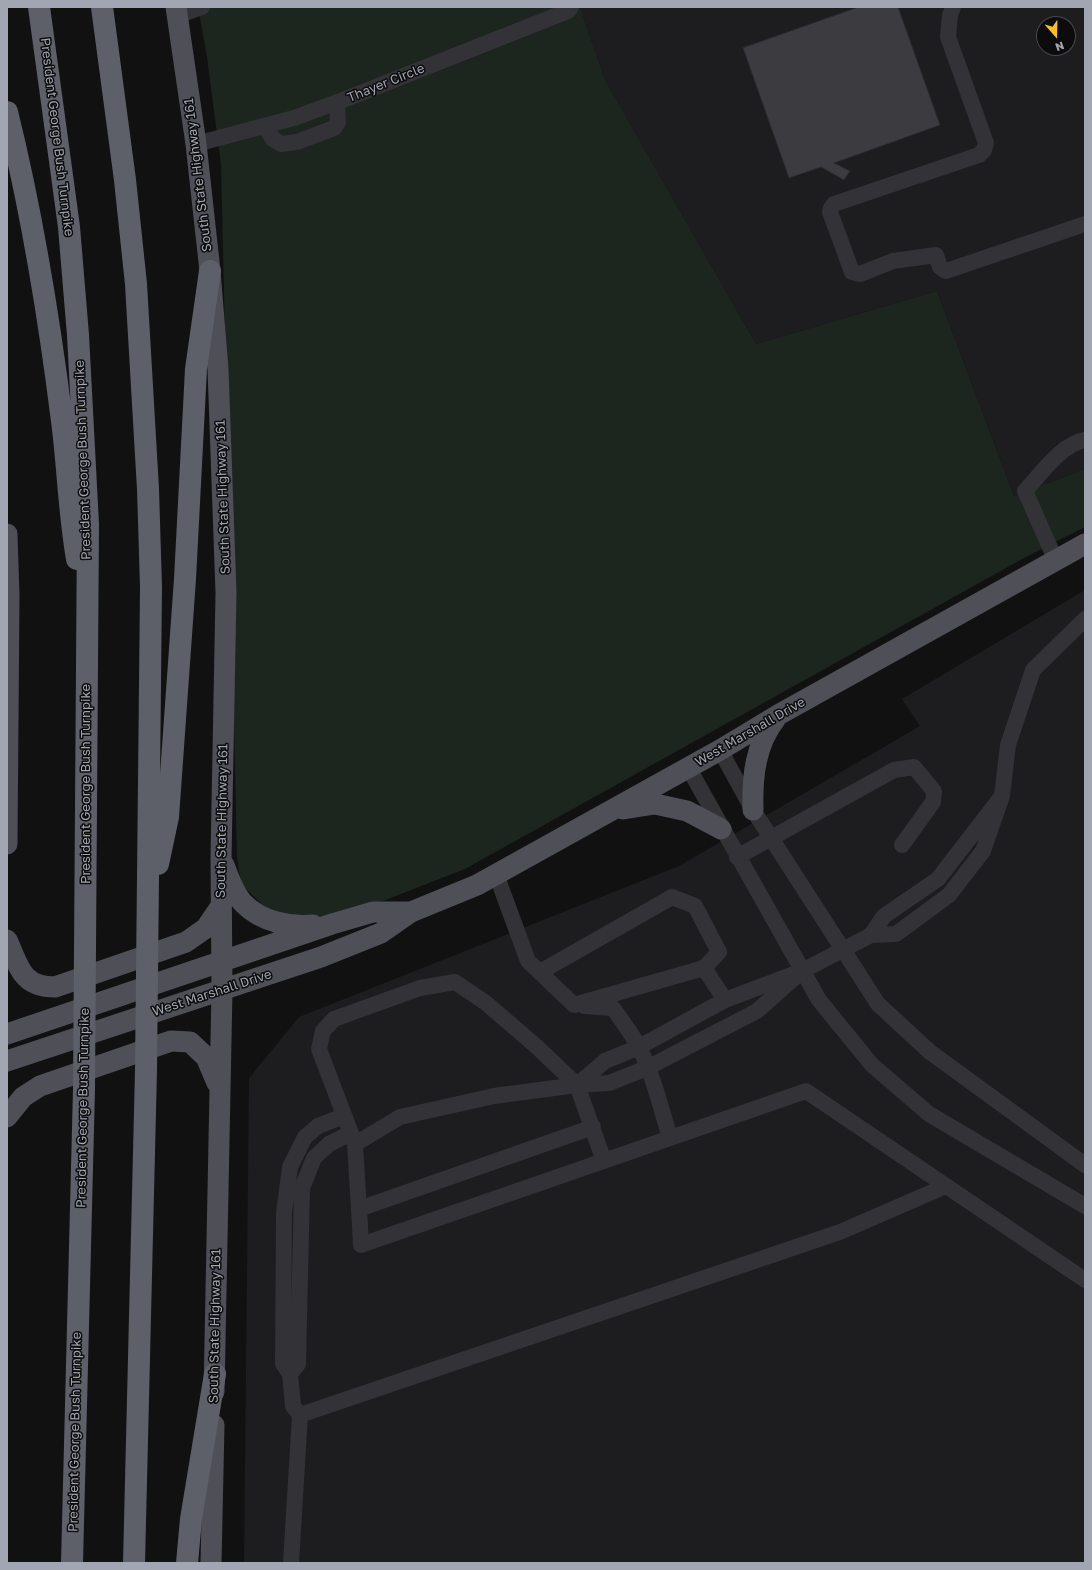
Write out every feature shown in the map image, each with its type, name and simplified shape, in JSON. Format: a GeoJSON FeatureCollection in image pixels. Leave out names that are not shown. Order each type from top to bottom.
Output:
{"type":"FeatureCollection","features":[{"type":"Feature","properties":{"kind":"highway","name":"President George Bush Turnpike"},"geometry":{"type":"LineString","coordinates":[[39,7],[68,219],[78,335],[88,524],[84,1090],[72,1563]]}},
{"type":"Feature","properties":{"kind":"highway"},"geometry":{"type":"LineString","coordinates":[[102,7],[126,180],[136,284],[148,489],[151,587],[146,1070],[134,1563]]}},
{"type":"Feature","properties":{"kind":"highway"},"geometry":{"type":"LineString","coordinates":[[7,112],[20,163],[52,338],[64,433],[71,525],[88,619]]}},
{"type":"Feature","properties":{"kind":"highway"},"geometry":{"type":"LineString","coordinates":[[148,925],[168,817],[186,579],[196,370],[210,271]]}},
{"type":"Feature","properties":{"kind":"highway"},"geometry":{"type":"LineString","coordinates":[[187,1563],[191,1520],[215,1374]]}},
{"type":"Feature","properties":{"kind":"main road","name":"South State Highway 161"},"geometry":{"type":"LineString","coordinates":[[176,12],[196,144],[210,271],[218,376],[226,594],[221,858],[222,990],[211,1563]]}},
{"type":"Feature","properties":{"kind":"main road"},"geometry":{"type":"LineString","coordinates":[[7,534],[9,596],[7,844]]}},
{"type":"Feature","properties":{"kind":"main road","name":"West Marshall Drive"},"geometry":{"type":"LineString","coordinates":[[7,1061],[320,957],[381,933],[411,912],[477,885],[1085,544]]}},
{"type":"Feature","properties":{"kind":"main road"},"geometry":{"type":"LineString","coordinates":[[753,810],[752,780],[757,756],[768,729],[778,715]]}},
{"type":"Feature","properties":{"kind":"main road"},"geometry":{"type":"LineString","coordinates":[[607,812],[655,804],[687,810],[721,829]]}},
{"type":"Feature","properties":{"kind":"main road"},"geometry":{"type":"LineString","coordinates":[[221,858],[234,890],[243,904],[257,915],[277,923],[299,926],[332,924]]}},
{"type":"Feature","properties":{"kind":"main road"},"geometry":{"type":"LineString","coordinates":[[7,940],[25,978],[42,987],[55,987],[186,942],[206,928],[221,906]]}},
{"type":"Feature","properties":{"kind":"main road","name":"West Marshall Drive"},"geometry":{"type":"LineString","coordinates":[[7,1034],[332,924],[373,912],[411,912]]}},
{"type":"Feature","properties":{"kind":"main road"},"geometry":{"type":"LineString","coordinates":[[7,1117],[23,1097],[40,1086],[171,1041],[190,1042],[206,1057],[219,1089]]}},
{"type":"Feature","properties":{"kind":"street"},"geometry":{"type":"LineString","coordinates":[[176,12],[202,7]]}},
{"type":"Feature","properties":{"kind":"street","name":"Thayer Circle"},"geometry":{"type":"LineString","coordinates":[[196,144],[294,118],[568,11],[571,7]]}},
{"type":"Feature","properties":{"kind":"street"},"geometry":{"type":"LineString","coordinates":[[953,7],[950,15],[948,37],[986,143],[984,150],[979,155],[834,204],[830,212],[852,272],[860,274],[894,261],[936,255],[940,267],[946,271],[1085,224]]}},
{"type":"Feature","properties":{"kind":"street"},"geometry":{"type":"LineString","coordinates":[[265,126],[273,139],[281,144],[297,142],[334,128],[338,122],[337,102]]}},
{"type":"Feature","properties":{"kind":"street"},"geometry":{"type":"LineString","coordinates":[[1056,561],[1025,491],[1058,456],[1077,441],[1085,440]]}},
{"type":"Feature","properties":{"kind":"street"},"geometry":{"type":"LineString","coordinates":[[1058,456],[1082,450],[1085,447]]}},
{"type":"Feature","properties":{"kind":"street"},"geometry":{"type":"LineString","coordinates":[[576,1085],[605,1061],[639,1047],[725,1000],[802,971],[871,935],[896,934],[949,895],[983,851],[1002,796],[1008,745],[1033,670],[1085,619]]}},
{"type":"Feature","properties":{"kind":"street"},"geometry":{"type":"LineString","coordinates":[[720,750],[770,838],[842,951],[878,1004],[930,1052],[1085,1165]]}},
{"type":"Feature","properties":{"kind":"street"},"geometry":{"type":"LineString","coordinates":[[688,767],[721,829],[819,1000],[872,1065],[929,1114],[1085,1206]]}},
{"type":"Feature","properties":{"kind":"street"},"geometry":{"type":"LineString","coordinates":[[737,857],[894,770],[914,767],[934,791],[933,802],[902,845]]}},
{"type":"Feature","properties":{"kind":"street"},"geometry":{"type":"LineString","coordinates":[[496,874],[528,961],[574,1005],[613,1008],[639,1047],[670,1138]]}},
{"type":"Feature","properties":{"kind":"street"},"geometry":{"type":"LineString","coordinates":[[540,972],[672,897],[695,906],[719,952],[704,968],[574,1005]]}},
{"type":"Feature","properties":{"kind":"street"},"geometry":{"type":"LineString","coordinates":[[704,968],[725,1000]]}},
{"type":"Feature","properties":{"kind":"street"},"geometry":{"type":"LineString","coordinates":[[290,1374],[298,1364],[302,1188],[314,1158],[329,1144],[353,1138],[400,1117],[494,1096],[576,1085],[609,1083],[647,1068],[757,1011],[802,971]]}},
{"type":"Feature","properties":{"kind":"street"},"geometry":{"type":"LineString","coordinates":[[604,1161],[593,1127],[576,1085],[536,1046],[486,1003],[455,982],[420,988],[334,1019],[323,1031],[319,1049],[353,1138],[361,1245],[604,1161],[806,1091],[1085,1280]]}},
{"type":"Feature","properties":{"kind":"street"},"geometry":{"type":"LineString","coordinates":[[291,1563],[300,1415],[293,1406],[290,1374],[282,1364],[284,1213],[290,1167],[305,1137],[318,1126],[344,1116]]}},
{"type":"Feature","properties":{"kind":"street"},"geometry":{"type":"LineString","coordinates":[[359,1208],[593,1127]]}},
{"type":"Feature","properties":{"kind":"street"},"geometry":{"type":"LineString","coordinates":[[300,1415],[840,1232],[946,1186]]}},
{"type":"Feature","properties":{"kind":"shaded area"},"geometry":{"type":"Polygon","coordinates":[[[198,7],[580,7],[605,80],[756,344],[937,291],[1014,496],[1085,469],[1085,527],[1024,558],[465,869],[383,901],[310,920],[271,913],[241,884],[237,857],[221,164],[207,57],[198,7]]]}},
{"type":"Feature","properties":{"kind":"shaded area"},"geometry":{"type":"Polygon","coordinates":[[[580,7],[1085,7],[1085,469],[1014,496],[937,291],[756,344],[605,80],[580,7]]]}},
{"type":"Feature","properties":{"kind":"shaded area"},"geometry":{"type":"Polygon","coordinates":[[[1085,590],[1085,1563],[244,1563],[249,1078],[299,1017],[679,866],[920,726],[902,699],[1085,590]]]}},
{"type":"Feature","properties":{"kind":"building"},"geometry":{"type":"Polygon","coordinates":[[[859,7],[898,7],[940,125],[834,163],[850,171],[844,180],[821,167],[789,178],[743,48],[859,7]]]}}]}
